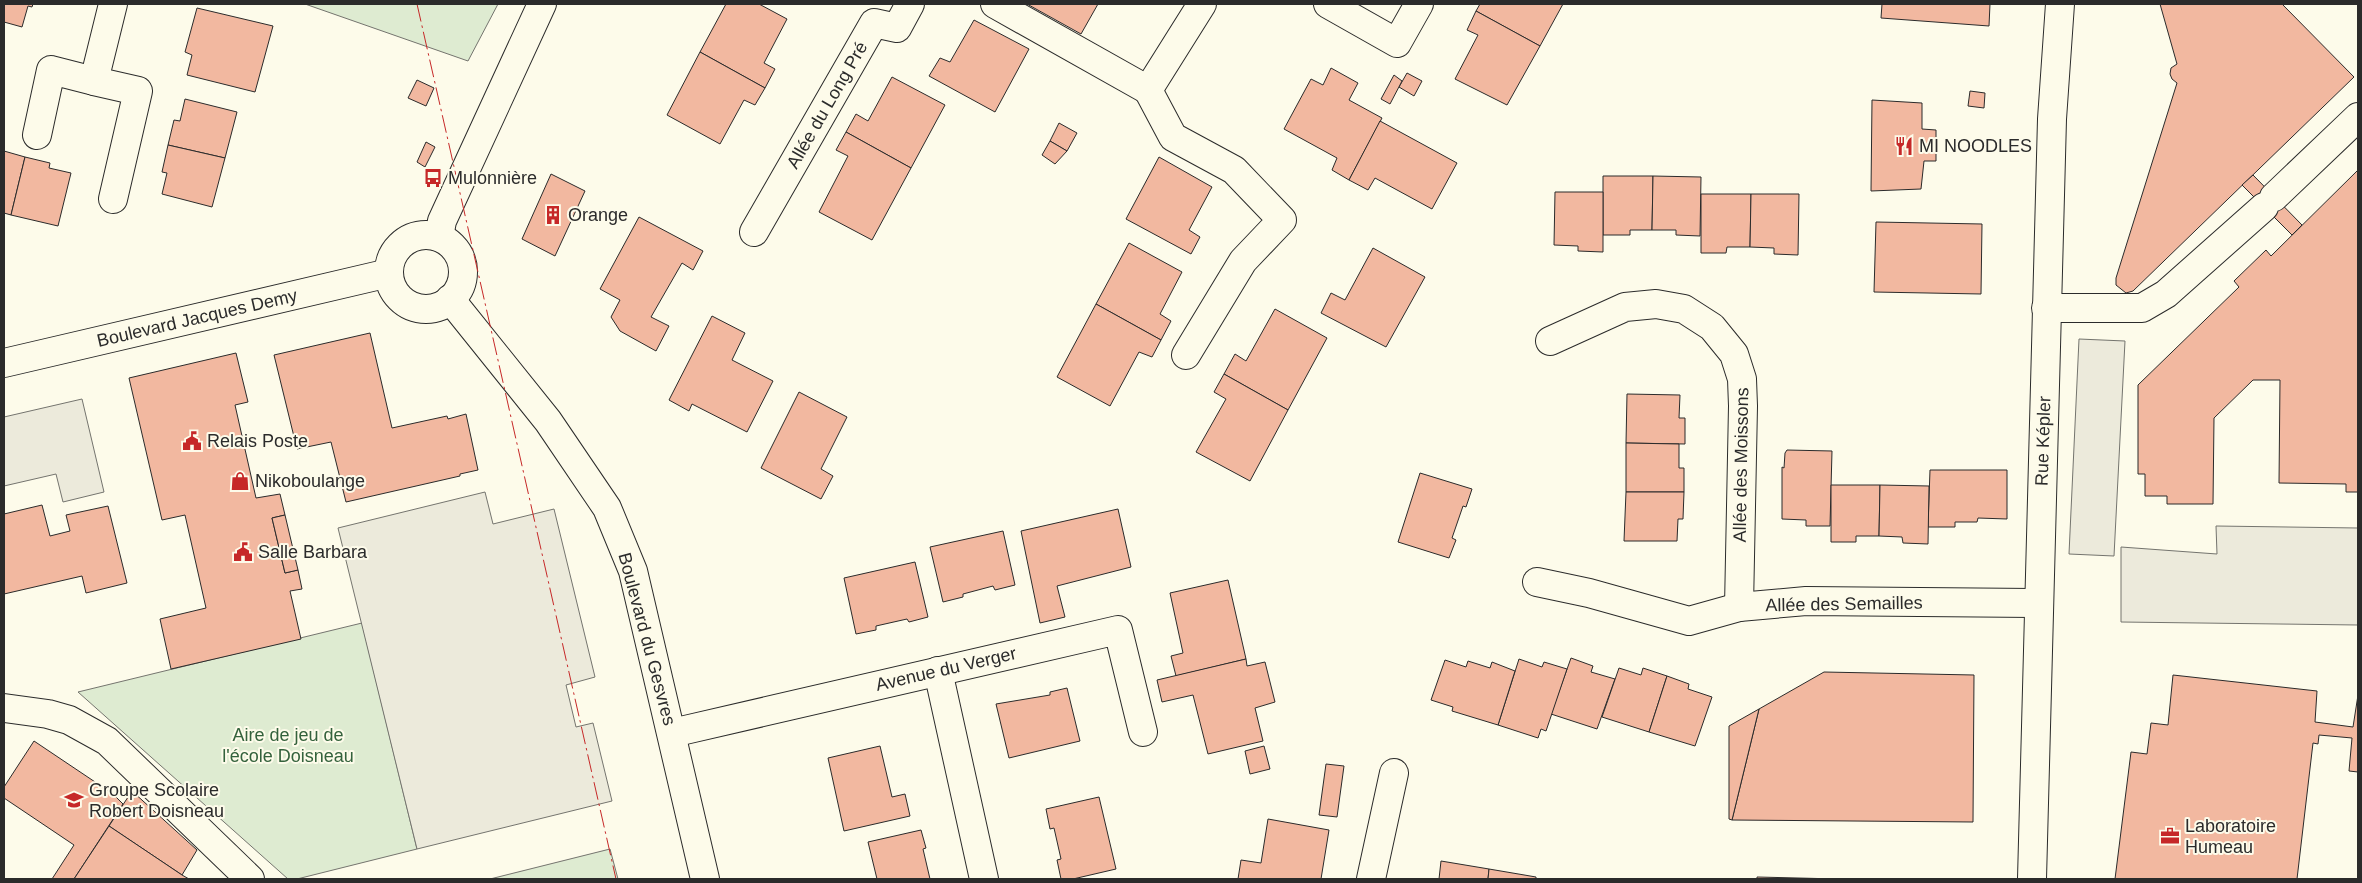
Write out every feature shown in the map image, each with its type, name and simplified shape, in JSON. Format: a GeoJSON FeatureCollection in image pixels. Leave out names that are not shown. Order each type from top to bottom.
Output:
{"type":"FeatureCollection","features":[{"type":"Feature","properties":{"kind":"street"},"geometry":{"type":"LineString","coordinates":[[94,81],[113,4]]}},
{"type":"Feature","properties":{"kind":"street"},"geometry":{"type":"LineString","coordinates":[[439,237],[442,220],[542,4]]}},
{"type":"Feature","properties":{"kind":"street","name":"Allée du Long Pré"},"geometry":{"type":"LineString","coordinates":[[754,232],[874,23],[897,28],[910,4]]}},
{"type":"Feature","properties":{"kind":"street"},"geometry":{"type":"LineString","coordinates":[[995,4],[1148,90],[1173,137],[1234,170],[1282,220],[1243,261],[1186,354]]}},
{"type":"Feature","properties":{"kind":"street"},"geometry":{"type":"LineString","coordinates":[[1148,90],[1202,4]]}},
{"type":"Feature","properties":{"kind":"street"},"geometry":{"type":"LineString","coordinates":[[1328,4],[1397,43],[1419,4]]}},
{"type":"Feature","properties":{"kind":"street","name":"Rue Képler"},"geometry":{"type":"LineString","coordinates":[[2032,879],[2052,119],[2060,4]]}},
{"type":"Feature","properties":{"kind":"street"},"geometry":{"type":"LineString","coordinates":[[37,135],[50,70],[138,92],[113,199]]}},
{"type":"Feature","properties":{"kind":"street"},"geometry":{"type":"LineString","coordinates":[[2046,308],[2142,308],[2166,294],[2269,202],[2358,117]]}},
{"type":"Feature","properties":{"kind":"street"},"geometry":{"type":"LineString","coordinates":[[420,236],[439,237],[457,251],[462,262],[462,284],[450,299],[438,307],[427,309],[408,304],[395,291],[389,274],[395,252],[411,238],[420,236]]}},
{"type":"Feature","properties":{"kind":"street","name":"Boulevard Jacques Demy"},"geometry":{"type":"LineString","coordinates":[[4,363],[389,274]]}},
{"type":"Feature","properties":{"kind":"street","name":"Boulevard du Gesvres"},"geometry":{"type":"LineString","coordinates":[[450,299],[548,421],[607,508],[633,571],[706,879]]}},
{"type":"Feature","properties":{"kind":"street","name":"Allée des Moissons"},"geometry":{"type":"LineString","coordinates":[[1550,342],[1625,307],[1656,304],[1684,309],[1712,327],[1734,354],[1742,379],[1743,406],[1739,607]]}},
{"type":"Feature","properties":{"kind":"street","name":"Allée des Semailles"},"geometry":{"type":"LineString","coordinates":[[1537,582],[1589,593],[1689,621],[1739,607],[1806,601],[2039,603]]}},
{"type":"Feature","properties":{"kind":"street","name":"Avenue du Verger"},"geometry":{"type":"LineString","coordinates":[[672,732],[1118,630],[1143,732]]}},
{"type":"Feature","properties":{"kind":"street"},"geometry":{"type":"LineString","coordinates":[[938,671],[984,879]]}},
{"type":"Feature","properties":{"kind":"street"},"geometry":{"type":"LineString","coordinates":[[4,708],[48,714],[69,720],[106,741],[250,879]]}},
{"type":"Feature","properties":{"kind":"street"},"geometry":{"type":"LineString","coordinates":[[1371,879],[1394,773]]}},
{"type":"Feature","properties":{"kind":"green space"},"geometry":{"type":"Polygon","coordinates":[[[305,4],[498,4],[468,61],[305,4]]]}},
{"type":"Feature","properties":{"kind":"green space","name":"Aire de jeu de l'école Doisneau"},"geometry":{"type":"Polygon","coordinates":[[[362,623],[417,849],[297,879],[288,879],[78,692],[362,623]]]}},
{"type":"Feature","properties":{"kind":"green space"},"geometry":{"type":"Polygon","coordinates":[[[610,849],[618,879],[490,879],[610,849]]]}},
{"type":"Feature","properties":{"kind":"shaded area"},"geometry":{"type":"Polygon","coordinates":[[[2079,339],[2125,341],[2114,556],[2069,554],[2079,339]]]}},
{"type":"Feature","properties":{"kind":"shaded area"},"geometry":{"type":"Polygon","coordinates":[[[82,399],[104,492],[63,502],[56,474],[4,486],[4,417],[82,399]]]}},
{"type":"Feature","properties":{"kind":"shaded area"},"geometry":{"type":"Polygon","coordinates":[[[485,492],[493,524],[554,509],[595,677],[566,685],[576,727],[593,723],[612,801],[417,849],[338,528],[485,492]]]}},
{"type":"Feature","properties":{"kind":"shaded area"},"geometry":{"type":"Polygon","coordinates":[[[2216,526],[2358,528],[2358,625],[2121,622],[2121,547],[2217,554],[2216,526]]]}},
{"type":"Feature","properties":{"kind":"building"},"geometry":{"type":"Polygon","coordinates":[[[4,4],[33,4],[32,7],[28,6],[22,27],[4,22],[4,4]]]}},
{"type":"Feature","properties":{"kind":"building"},"geometry":{"type":"Polygon","coordinates":[[[726,4],[759,4],[787,19],[764,63],[775,69],[765,88],[700,52],[726,4]]]}},
{"type":"Feature","properties":{"kind":"building"},"geometry":{"type":"Polygon","coordinates":[[[1027,4],[1098,4],[1081,34],[1027,4]]]}},
{"type":"Feature","properties":{"kind":"building"},"geometry":{"type":"Polygon","coordinates":[[[1480,4],[1563,4],[1540,46],[1476,11],[1480,4]]]}},
{"type":"Feature","properties":{"kind":"building"},"geometry":{"type":"Polygon","coordinates":[[[1882,4],[1990,4],[1989,26],[1881,18],[1882,4]]]}},
{"type":"Feature","properties":{"kind":"building"},"geometry":{"type":"Polygon","coordinates":[[[2160,4],[2282,4],[2354,77],[2133,291],[2126,293],[2116,285],[2116,278],[2177,83],[2170,74],[2171,68],[2177,64],[2160,4]]]}},
{"type":"Feature","properties":{"kind":"building"},"geometry":{"type":"Polygon","coordinates":[[[197,8],[273,26],[255,92],[187,75],[192,55],[185,52],[197,8]]]}},
{"type":"Feature","properties":{"kind":"building"},"geometry":{"type":"Polygon","coordinates":[[[1476,11],[1540,46],[1507,105],[1455,79],[1478,35],[1467,30],[1476,11]]]}},
{"type":"Feature","properties":{"kind":"building"},"geometry":{"type":"Polygon","coordinates":[[[974,20],[1029,49],[995,112],[929,76],[940,58],[950,62],[974,20]]]}},
{"type":"Feature","properties":{"kind":"building"},"geometry":{"type":"Polygon","coordinates":[[[700,52],[765,88],[755,105],[744,100],[720,144],[667,115],[700,52]]]}},
{"type":"Feature","properties":{"kind":"building"},"geometry":{"type":"Polygon","coordinates":[[[1331,68],[1358,83],[1349,100],[1382,118],[1349,180],[1332,170],[1337,158],[1284,129],[1311,79],[1323,85],[1331,68]]]}},
{"type":"Feature","properties":{"kind":"building"},"geometry":{"type":"Polygon","coordinates":[[[1407,73],[1422,81],[1414,96],[1399,87],[1407,73]]]}},
{"type":"Feature","properties":{"kind":"building"},"geometry":{"type":"Polygon","coordinates":[[[1394,75],[1402,81],[1390,104],[1381,99],[1394,75]]]}},
{"type":"Feature","properties":{"kind":"building"},"geometry":{"type":"Polygon","coordinates":[[[892,77],[945,105],[911,168],[846,132],[856,114],[868,121],[892,77]]]}},
{"type":"Feature","properties":{"kind":"building"},"geometry":{"type":"Polygon","coordinates":[[[417,80],[434,88],[426,106],[408,98],[417,80]]]}},
{"type":"Feature","properties":{"kind":"building"},"geometry":{"type":"Polygon","coordinates":[[[1970,91],[1985,93],[1984,108],[1968,106],[1970,91]]]}},
{"type":"Feature","properties":{"kind":"building"},"geometry":{"type":"Polygon","coordinates":[[[185,99],[237,112],[225,158],[168,145],[174,120],[180,121],[185,99]]]}},
{"type":"Feature","properties":{"kind":"building","name":"MI NOODLES"},"geometry":{"type":"Polygon","coordinates":[[[1872,100],[1922,103],[1922,129],[1936,130],[1936,161],[1924,161],[1921,189],[1871,191],[1872,100]]]}},
{"type":"Feature","properties":{"kind":"building"},"geometry":{"type":"Polygon","coordinates":[[[1380,121],[1457,163],[1432,209],[1375,178],[1368,190],[1349,180],[1380,121]]]}},
{"type":"Feature","properties":{"kind":"building"},"geometry":{"type":"Polygon","coordinates":[[[1059,123],[1077,133],[1067,151],[1050,141],[1059,123]]]}},
{"type":"Feature","properties":{"kind":"building"},"geometry":{"type":"Polygon","coordinates":[[[846,132],[911,168],[872,240],[819,212],[848,156],[836,150],[846,132]]]}},
{"type":"Feature","properties":{"kind":"building"},"geometry":{"type":"Polygon","coordinates":[[[1050,141],[1067,151],[1055,164],[1042,155],[1050,141]]]}},
{"type":"Feature","properties":{"kind":"building"},"geometry":{"type":"Polygon","coordinates":[[[426,142],[435,147],[425,167],[417,162],[426,142]]]}},
{"type":"Feature","properties":{"kind":"building"},"geometry":{"type":"Polygon","coordinates":[[[168,145],[225,158],[212,207],[162,194],[167,173],[162,172],[168,145]]]}},
{"type":"Feature","properties":{"kind":"building"},"geometry":{"type":"Polygon","coordinates":[[[4,151],[25,157],[11,215],[4,213],[4,151]]]}},
{"type":"Feature","properties":{"kind":"building"},"geometry":{"type":"Polygon","coordinates":[[[25,157],[50,163],[49,168],[71,173],[58,226],[11,215],[25,157]]]}},
{"type":"Feature","properties":{"kind":"building"},"geometry":{"type":"Polygon","coordinates":[[[1159,157],[1212,187],[1189,230],[1200,237],[1191,254],[1126,219],[1159,157]]]}},
{"type":"Feature","properties":{"kind":"building"},"geometry":{"type":"Polygon","coordinates":[[[2358,170],[2358,492],[2346,492],[2346,484],[2279,483],[2280,380],[2253,380],[2214,418],[2213,504],[2167,504],[2167,496],[2145,496],[2145,474],[2138,474],[2138,385],[2239,287],[2234,281],[2266,250],[2271,256],[2358,170]]]}},
{"type":"Feature","properties":{"kind":"building","name":"Orange"},"geometry":{"type":"Polygon","coordinates":[[[551,174],[585,191],[555,256],[522,239],[551,174]]]}},
{"type":"Feature","properties":{"kind":"building"},"geometry":{"type":"Polygon","coordinates":[[[2253,175],[2302,225],[2292,235],[2242,185],[2253,175]]]}},
{"type":"Feature","properties":{"kind":"building"},"geometry":{"type":"Polygon","coordinates":[[[1603,176],[1653,176],[1652,230],[1630,230],[1630,235],[1603,235],[1603,176]]]}},
{"type":"Feature","properties":{"kind":"building"},"geometry":{"type":"Polygon","coordinates":[[[1653,176],[1701,177],[1700,236],[1676,235],[1676,230],[1652,230],[1653,176]]]}},
{"type":"Feature","properties":{"kind":"building"},"geometry":{"type":"Polygon","coordinates":[[[1555,192],[1603,192],[1603,252],[1578,251],[1578,246],[1554,245],[1555,192]]]}},
{"type":"Feature","properties":{"kind":"building"},"geometry":{"type":"Polygon","coordinates":[[[1701,194],[1751,194],[1750,247],[1727,247],[1726,253],[1701,253],[1701,194]]]}},
{"type":"Feature","properties":{"kind":"building"},"geometry":{"type":"Polygon","coordinates":[[[1751,194],[1799,194],[1798,255],[1774,254],[1774,248],[1750,247],[1751,194]]]}},
{"type":"Feature","properties":{"kind":"building"},"geometry":{"type":"Polygon","coordinates":[[[639,217],[703,251],[693,270],[682,263],[651,317],[669,326],[656,351],[620,331],[611,317],[620,300],[600,289],[639,217]]]}},
{"type":"Feature","properties":{"kind":"building"},"geometry":{"type":"Polygon","coordinates":[[[1876,222],[1982,224],[1981,294],[1874,292],[1876,222]]]}},
{"type":"Feature","properties":{"kind":"building"},"geometry":{"type":"Polygon","coordinates":[[[1129,243],[1182,272],[1160,314],[1171,321],[1161,340],[1096,304],[1129,243]]]}},
{"type":"Feature","properties":{"kind":"building"},"geometry":{"type":"Polygon","coordinates":[[[1373,248],[1425,277],[1386,347],[1321,313],[1331,293],[1345,300],[1373,248]]]}},
{"type":"Feature","properties":{"kind":"building"},"geometry":{"type":"Polygon","coordinates":[[[1096,304],[1161,340],[1152,357],[1139,352],[1110,406],[1057,377],[1096,304]]]}},
{"type":"Feature","properties":{"kind":"building"},"geometry":{"type":"Polygon","coordinates":[[[1275,309],[1327,338],[1288,410],[1224,374],[1235,354],[1246,361],[1275,309]]]}},
{"type":"Feature","properties":{"kind":"building"},"geometry":{"type":"Polygon","coordinates":[[[712,316],[745,333],[732,360],[773,381],[747,432],[692,404],[689,411],[669,400],[712,316]]]}},
{"type":"Feature","properties":{"kind":"building"},"geometry":{"type":"Polygon","coordinates":[[[370,333],[392,428],[447,416],[448,419],[466,414],[478,470],[460,474],[460,476],[346,502],[331,442],[297,449],[274,355],[370,333]]]}},
{"type":"Feature","properties":{"kind":"building"},"geometry":{"type":"Polygon","coordinates":[[[236,353],[248,402],[235,405],[256,498],[280,494],[285,515],[272,518],[285,573],[298,570],[302,589],[290,591],[301,639],[171,669],[160,619],[206,608],[185,515],[162,520],[129,378],[236,353]]]}},
{"type":"Feature","properties":{"kind":"building"},"geometry":{"type":"Polygon","coordinates":[[[1224,374],[1288,410],[1250,481],[1196,452],[1226,399],[1214,392],[1224,374]]]}},
{"type":"Feature","properties":{"kind":"building"},"geometry":{"type":"Polygon","coordinates":[[[799,392],[847,417],[821,469],[833,476],[821,499],[761,468],[799,392]]]}},
{"type":"Feature","properties":{"kind":"building"},"geometry":{"type":"Polygon","coordinates":[[[1627,394],[1680,395],[1679,418],[1685,418],[1685,444],[1626,443],[1627,394]]]}},
{"type":"Feature","properties":{"kind":"building"},"geometry":{"type":"Polygon","coordinates":[[[1626,443],[1679,444],[1679,468],[1684,468],[1684,492],[1626,492],[1626,443]]]}},
{"type":"Feature","properties":{"kind":"building"},"geometry":{"type":"Polygon","coordinates":[[[1787,450],[1832,451],[1830,526],[1806,526],[1806,520],[1782,519],[1782,467],[1784,468],[1787,450]]]}},
{"type":"Feature","properties":{"kind":"building"},"geometry":{"type":"Polygon","coordinates":[[[1930,470],[2007,470],[2007,519],[1978,518],[1977,522],[1955,522],[1955,527],[1928,527],[1930,470]]]}},
{"type":"Feature","properties":{"kind":"building"},"geometry":{"type":"Polygon","coordinates":[[[1420,473],[1472,489],[1466,507],[1463,506],[1452,538],[1456,540],[1449,558],[1398,542],[1420,473]]]}},
{"type":"Feature","properties":{"kind":"building"},"geometry":{"type":"Polygon","coordinates":[[[1831,485],[1880,485],[1879,536],[1856,536],[1856,542],[1831,542],[1831,485]]]}},
{"type":"Feature","properties":{"kind":"building"},"geometry":{"type":"Polygon","coordinates":[[[1880,485],[1929,486],[1928,544],[1903,543],[1902,537],[1879,536],[1880,485]]]}},
{"type":"Feature","properties":{"kind":"building"},"geometry":{"type":"Polygon","coordinates":[[[1626,492],[1684,492],[1683,519],[1678,519],[1677,541],[1624,541],[1626,492]]]}},
{"type":"Feature","properties":{"kind":"building"},"geometry":{"type":"Polygon","coordinates":[[[42,505],[50,536],[70,531],[66,515],[108,506],[127,583],[86,593],[82,576],[4,594],[4,514],[42,505]]]}},
{"type":"Feature","properties":{"kind":"building"},"geometry":{"type":"Polygon","coordinates":[[[1118,509],[1131,567],[1057,586],[1065,617],[1040,623],[1021,531],[1118,509]]]}},
{"type":"Feature","properties":{"kind":"building"},"geometry":{"type":"Polygon","coordinates":[[[285,515],[298,570],[285,573],[272,518],[285,515]]]}},
{"type":"Feature","properties":{"kind":"building"},"geometry":{"type":"Polygon","coordinates":[[[1003,531],[1015,585],[995,590],[993,586],[963,594],[963,597],[943,602],[930,547],[1003,531]]]}},
{"type":"Feature","properties":{"kind":"building"},"geometry":{"type":"Polygon","coordinates":[[[915,562],[928,617],[909,622],[907,619],[876,626],[876,630],[856,634],[844,578],[915,562]]]}},
{"type":"Feature","properties":{"kind":"building"},"geometry":{"type":"Polygon","coordinates":[[[1228,580],[1246,659],[1176,676],[1171,656],[1183,653],[1170,593],[1228,580]]]}},
{"type":"Feature","properties":{"kind":"building"},"geometry":{"type":"Polygon","coordinates":[[[1571,658],[1593,666],[1591,672],[1615,679],[1597,729],[1551,714],[1571,658]]]}},
{"type":"Feature","properties":{"kind":"building"},"geometry":{"type":"Polygon","coordinates":[[[1246,659],[1247,666],[1265,662],[1275,702],[1255,708],[1263,741],[1208,754],[1193,695],[1162,702],[1157,680],[1246,659]]]}},
{"type":"Feature","properties":{"kind":"building"},"geometry":{"type":"Polygon","coordinates":[[[1519,659],[1542,667],[1544,662],[1567,669],[1546,731],[1541,729],[1538,738],[1498,725],[1519,659]]]}},
{"type":"Feature","properties":{"kind":"building"},"geometry":{"type":"Polygon","coordinates":[[[1445,660],[1466,667],[1468,661],[1490,668],[1492,662],[1515,671],[1498,725],[1452,711],[1453,707],[1431,700],[1445,660]]]}},
{"type":"Feature","properties":{"kind":"building"},"geometry":{"type":"Polygon","coordinates":[[[1619,668],[1641,675],[1643,668],[1667,676],[1649,732],[1602,717],[1619,668]]]}},
{"type":"Feature","properties":{"kind":"building"},"geometry":{"type":"Polygon","coordinates":[[[1824,672],[1974,675],[1973,822],[1732,820],[1759,709],[1824,672]]]}},
{"type":"Feature","properties":{"kind":"building"},"geometry":{"type":"Polygon","coordinates":[[[2173,675],[2317,691],[2315,722],[2353,727],[2358,695],[2358,772],[2349,771],[2352,738],[2319,735],[2318,744],[2313,743],[2297,879],[2115,879],[2131,752],[2147,754],[2151,723],[2168,725],[2173,675]]]}},
{"type":"Feature","properties":{"kind":"building"},"geometry":{"type":"Polygon","coordinates":[[[1667,676],[1689,684],[1688,689],[1712,697],[1695,746],[1649,732],[1667,676]]]}},
{"type":"Feature","properties":{"kind":"building"},"geometry":{"type":"Polygon","coordinates":[[[1067,688],[1080,741],[1009,758],[996,704],[1050,695],[1050,692],[1067,688]]]}},
{"type":"Feature","properties":{"kind":"building"},"geometry":{"type":"Polygon","coordinates":[[[1759,709],[1732,820],[1729,819],[1729,726],[1759,709]]]}},
{"type":"Feature","properties":{"kind":"building"},"geometry":{"type":"Polygon","coordinates":[[[34,741],[113,794],[123,804],[74,879],[52,879],[74,845],[4,798],[4,787],[34,741]]]}},
{"type":"Feature","properties":{"kind":"building"},"geometry":{"type":"Polygon","coordinates":[[[880,746],[892,797],[905,794],[910,816],[844,831],[828,758],[880,746]]]}},
{"type":"Feature","properties":{"kind":"building"},"geometry":{"type":"Polygon","coordinates":[[[1264,746],[1270,769],[1250,774],[1245,751],[1264,746]]]}},
{"type":"Feature","properties":{"kind":"building"},"geometry":{"type":"Polygon","coordinates":[[[1326,764],[1344,766],[1337,817],[1319,815],[1326,764]]]}},
{"type":"Feature","properties":{"kind":"building"},"geometry":{"type":"Polygon","coordinates":[[[132,791],[197,850],[182,875],[109,826],[132,791]]]}},
{"type":"Feature","properties":{"kind":"building"},"geometry":{"type":"Polygon","coordinates":[[[1099,797],[1116,869],[1073,879],[1061,879],[1057,860],[1061,859],[1054,828],[1050,829],[1046,809],[1099,797]]]}},
{"type":"Feature","properties":{"kind":"building"},"geometry":{"type":"Polygon","coordinates":[[[1268,819],[1329,830],[1321,879],[1238,879],[1241,860],[1261,863],[1268,819]]]}},
{"type":"Feature","properties":{"kind":"building"},"geometry":{"type":"Polygon","coordinates":[[[109,826],[182,875],[189,879],[74,879],[109,826]]]}},
{"type":"Feature","properties":{"kind":"building"},"geometry":{"type":"Polygon","coordinates":[[[921,830],[926,848],[923,849],[930,879],[877,879],[868,842],[921,830]]]}},
{"type":"Feature","properties":{"kind":"building"},"geometry":{"type":"Polygon","coordinates":[[[1441,861],[1489,869],[1488,879],[1439,879],[1441,861]]]}},
{"type":"Feature","properties":{"kind":"building"},"geometry":{"type":"Polygon","coordinates":[[[1489,869],[1536,877],[1536,879],[1488,879],[1489,869]]]}},
{"type":"Feature","properties":{"kind":"building"},"geometry":{"type":"Polygon","coordinates":[[[1757,877],[1838,879],[1757,879],[1757,877]]]}},
{"type":"Feature","properties":{"kind":"power"},"geometry":{"type":"LineString","coordinates":[[417,4],[616,879]]}},
{"type":"Feature","properties":{"kind":"place","name":"MI NOODLES"},"geometry":{"type":"Point","coordinates":[1904,146]}},
{"type":"Feature","properties":{"kind":"place","name":"Mulonnière"},"geometry":{"type":"Point","coordinates":[433,178]}},
{"type":"Feature","properties":{"kind":"place","name":"Orange"},"geometry":{"type":"Point","coordinates":[553,215]}},
{"type":"Feature","properties":{"kind":"place","name":"Relais Poste"},"geometry":{"type":"Point","coordinates":[192,441]}},
{"type":"Feature","properties":{"kind":"place","name":"Nikoboulange"},"geometry":{"type":"Point","coordinates":[240,481]}},
{"type":"Feature","properties":{"kind":"place","name":"Salle Barbara"},"geometry":{"type":"Point","coordinates":[243,552]}},
{"type":"Feature","properties":{"kind":"place","name":"Groupe Scolaire Robert Doisneau"},"geometry":{"type":"Point","coordinates":[74,800]}},
{"type":"Feature","properties":{"kind":"place","name":"Laboratoire Humeau"},"geometry":{"type":"Point","coordinates":[2170,836]}}]}
